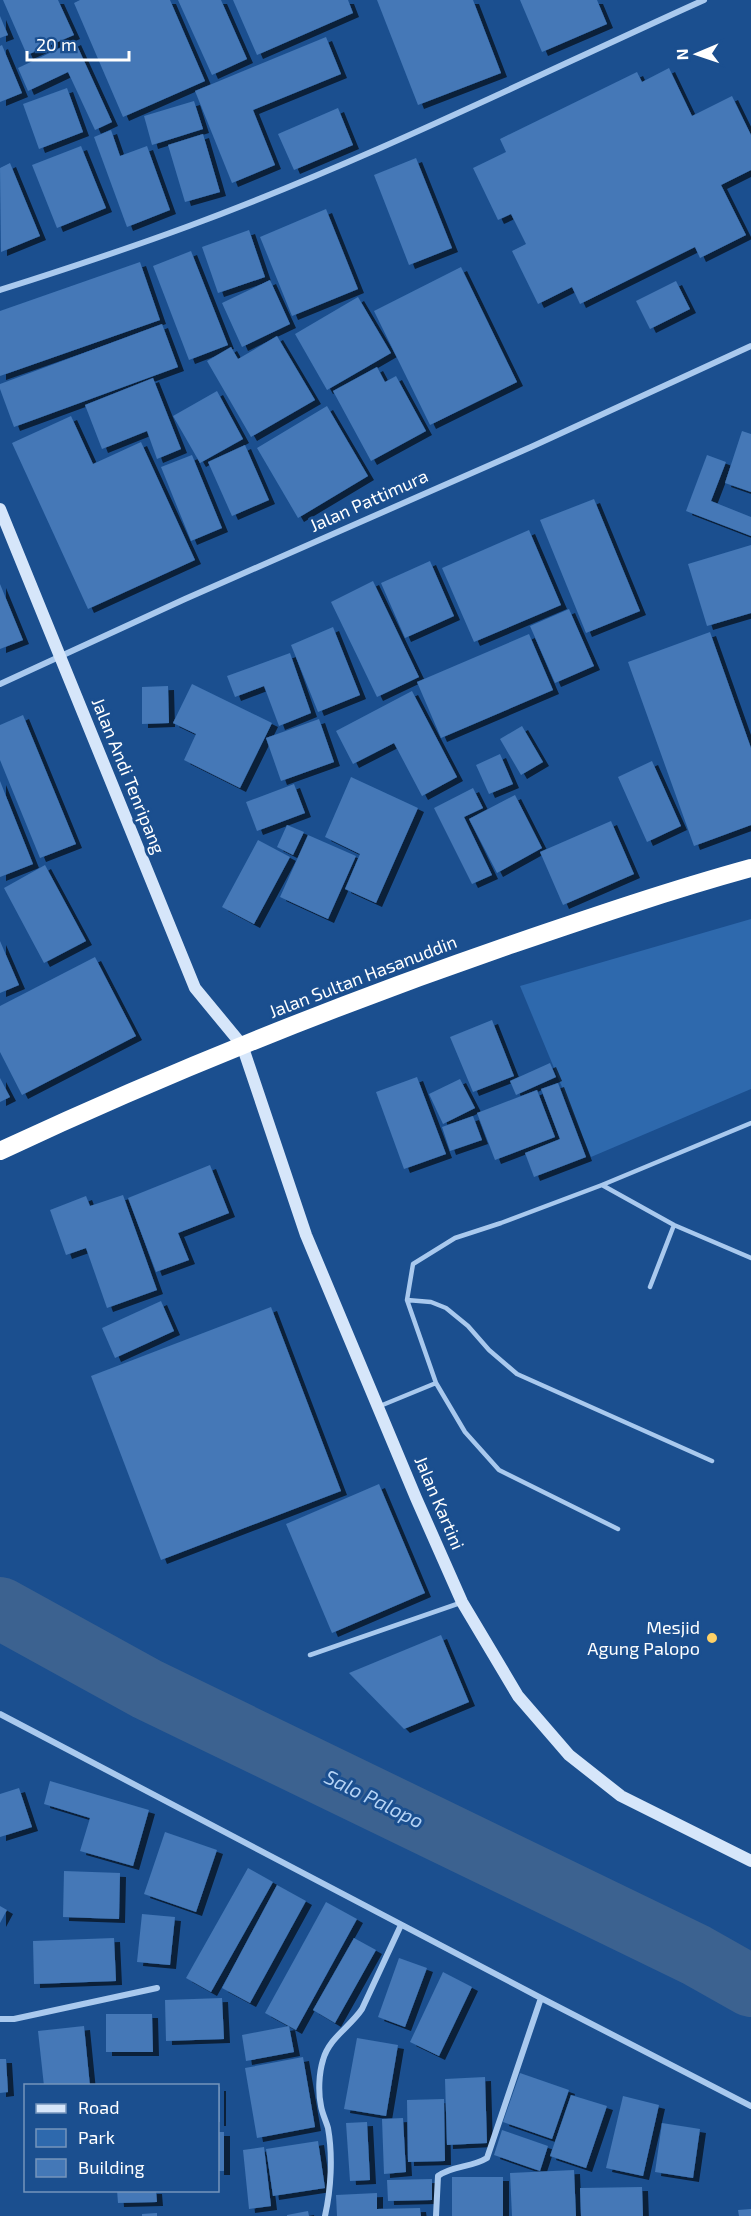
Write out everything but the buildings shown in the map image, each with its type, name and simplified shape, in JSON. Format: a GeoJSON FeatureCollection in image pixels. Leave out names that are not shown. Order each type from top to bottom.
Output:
{"type":"FeatureCollection","features":[{"type":"Feature","properties":{"kind":"highway","name":"Jalan Sultan Hasanuddin"},"geometry":{"type":"LineString","coordinates":[[0,1151],[242,1045],[421,976],[619,908],[751,868]]}},
{"type":"Feature","properties":{"kind":"street"},"geometry":{"type":"LineString","coordinates":[[0,291],[190,225],[289,185],[501,94],[704,0]]}},
{"type":"Feature","properties":{"kind":"street","name":"Jalan Pattimura"},"geometry":{"type":"LineString","coordinates":[[0,684],[751,346]]}},
{"type":"Feature","properties":{"kind":"street","name":"Jalan Andi Tenripang"},"geometry":{"type":"LineString","coordinates":[[0,509],[195,988],[242,1045]]}},
{"type":"Feature","properties":{"kind":"street","name":"Jalan Kartini"},"geometry":{"type":"LineString","coordinates":[[242,1045],[306,1235],[462,1602],[518,1696],[569,1755],[621,1796],[751,1861]]}},
{"type":"Feature","properties":{"kind":"street"},"geometry":{"type":"LineString","coordinates":[[0,1714],[751,2106]]}},
{"type":"Feature","properties":{"kind":"street"},"geometry":{"type":"LineString","coordinates":[[325,2216],[330,2162],[328,2128],[321,2105],[320,2081],[323,2059],[334,2038],[362,2009],[401,1925]]}},
{"type":"Feature","properties":{"kind":"street"},"geometry":{"type":"LineString","coordinates":[[0,2019],[14,2019],[157,1988]]}},
{"type":"Feature","properties":{"kind":"street"},"geometry":{"type":"LineString","coordinates":[[436,2216],[438,2176],[447,2169],[478,2164],[487,2158],[541,1998]]}},
{"type":"Feature","properties":{"kind":"lane"},"geometry":{"type":"LineString","coordinates":[[618,1528],[499,1470],[465,1432],[436,1383],[407,1300],[413,1264],[455,1238],[602,1185],[751,1123]]}},
{"type":"Feature","properties":{"kind":"lane"},"geometry":{"type":"LineString","coordinates":[[602,1185],[674,1224],[751,1258]]}},
{"type":"Feature","properties":{"kind":"lane"},"geometry":{"type":"LineString","coordinates":[[650,1287],[674,1224]]}},
{"type":"Feature","properties":{"kind":"lane"},"geometry":{"type":"LineString","coordinates":[[407,1300],[431,1302],[446,1308],[517,1374],[712,1461]]}},
{"type":"Feature","properties":{"kind":"lane"},"geometry":{"type":"LineString","coordinates":[[380,1407],[436,1383]]}},
{"type":"Feature","properties":{"kind":"lane"},"geometry":{"type":"LineString","coordinates":[[310,1655],[462,1602]]}},
{"type":"Feature","properties":{"kind":"green space"},"geometry":{"type":"Polygon","coordinates":[[[751,919],[751,1089],[591,1157],[520,986],[751,919]]]}},
{"type":"Feature","properties":{"kind":"waterway","name":"Salo Palopo"},"geometry":{"type":"LineString","coordinates":[[0,1608],[147,1689],[696,1955],[751,1986]]}},
{"type":"Feature","properties":{"kind":"place","name":"Mesjid Agung Palopo"},"geometry":{"type":"Point","coordinates":[712,1638]}}]}
